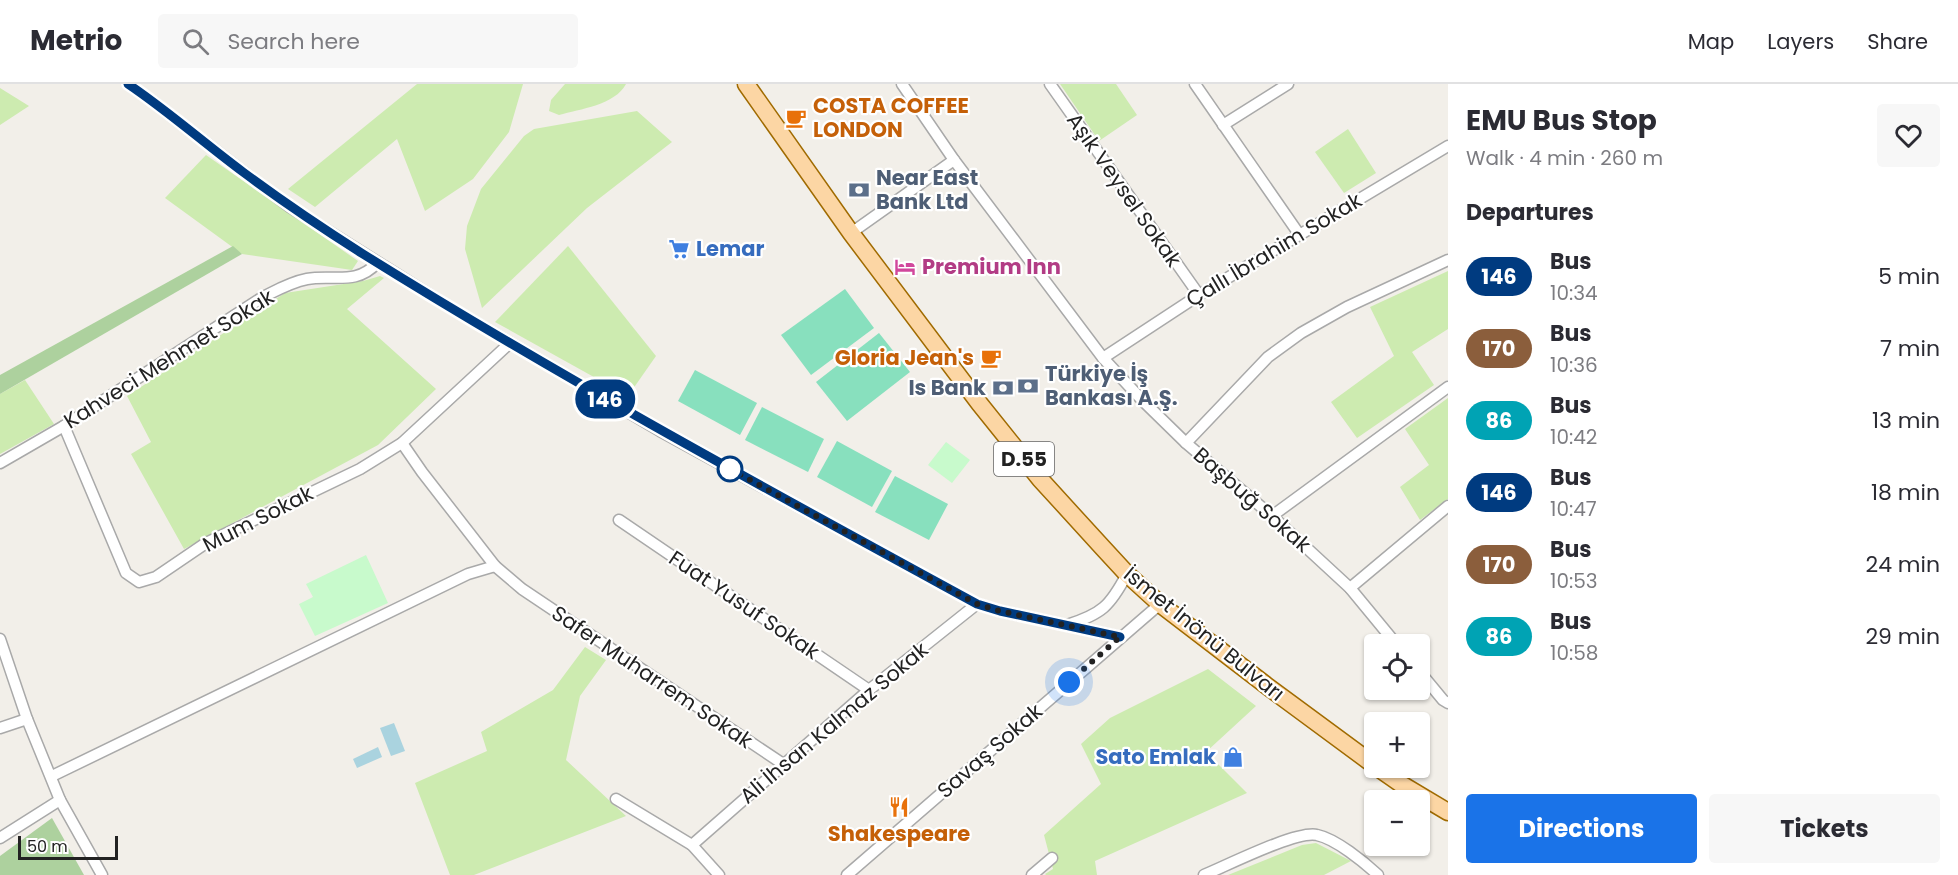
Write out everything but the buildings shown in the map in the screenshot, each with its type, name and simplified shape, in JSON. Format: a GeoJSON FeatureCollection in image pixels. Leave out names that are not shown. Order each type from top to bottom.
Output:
{"type":"FeatureCollection","features":[{"type":"Feature","properties":{"kind":"main road","name":"İsmet İnönü Bulvarı"},"geometry":{"type":"LineString","coordinates":[[746,84],[851,233],[999,428],[1040,479],[1127,574],[1160,604],[1364,758]]}},
{"type":"Feature","properties":{"kind":"main road"},"geometry":{"type":"LineString","coordinates":[[1392,778],[1448,812]]}},
{"type":"Feature","properties":{"kind":"street"},"geometry":{"type":"LineString","coordinates":[[128,84],[290,207],[510,343],[660,431],[977,604],[1120,637]]}},
{"type":"Feature","properties":{"kind":"street","name":"Başbuğ Sokak"},"geometry":{"type":"LineString","coordinates":[[902,84],[954,160],[1103,358],[1186,443],[1272,516],[1350,588],[1389,634]]}},
{"type":"Feature","properties":{"kind":"street","name":"Aşık Veysel Sokak"},"geometry":{"type":"LineString","coordinates":[[1050,84],[1199,295]]}},
{"type":"Feature","properties":{"kind":"street"},"geometry":{"type":"LineString","coordinates":[[1195,84],[1299,234]]}},
{"type":"Feature","properties":{"kind":"street"},"geometry":{"type":"LineString","coordinates":[[1223,125],[1288,84]]}},
{"type":"Feature","properties":{"kind":"street","name":"Çallı İbrahim Sokak"},"geometry":{"type":"LineString","coordinates":[[1103,358],[1199,295],[1448,146]]}},
{"type":"Feature","properties":{"kind":"street"},"geometry":{"type":"LineString","coordinates":[[851,233],[954,160]]}},
{"type":"Feature","properties":{"kind":"street"},"geometry":{"type":"LineString","coordinates":[[1186,443],[1268,357],[1301,333],[1347,307],[1448,260]]}},
{"type":"Feature","properties":{"kind":"street","name":"Kahveci Mehmet Sokak"},"geometry":{"type":"LineString","coordinates":[[0,463],[64,426],[284,286],[307,279],[353,277],[369,272],[377,262]]}},
{"type":"Feature","properties":{"kind":"street","name":"Mum Sokak"},"geometry":{"type":"LineString","coordinates":[[64,426],[126,573],[139,582],[156,577],[206,543],[360,469],[402,443],[510,343]]}},
{"type":"Feature","properties":{"kind":"street"},"geometry":{"type":"LineString","coordinates":[[1272,516],[1448,387]]}},
{"type":"Feature","properties":{"kind":"street","name":"Safer Muharrem Sokak"},"geometry":{"type":"LineString","coordinates":[[402,443],[495,567],[522,589],[783,764]]}},
{"type":"Feature","properties":{"kind":"street"},"geometry":{"type":"LineString","coordinates":[[1350,588],[1448,507]]}},
{"type":"Feature","properties":{"kind":"street","name":"Fuat Yusuf Sokak"},"geometry":{"type":"LineString","coordinates":[[619,520],[869,690]]}},
{"type":"Feature","properties":{"kind":"street"},"geometry":{"type":"LineString","coordinates":[[52,776],[468,574],[495,567]]}},
{"type":"Feature","properties":{"kind":"street"},"geometry":{"type":"LineString","coordinates":[[1067,625],[1099,612],[1110,602],[1127,574]]}},
{"type":"Feature","properties":{"kind":"street","name":"Ali İhsan Kalmaz Sokak"},"geometry":{"type":"LineString","coordinates":[[692,845],[869,690],[977,604]]}},
{"type":"Feature","properties":{"kind":"street","name":"Savaş Sokak"},"geometry":{"type":"LineString","coordinates":[[847,875],[1160,604]]}},
{"type":"Feature","properties":{"kind":"street"},"geometry":{"type":"LineString","coordinates":[[0,639],[27,719],[60,800],[102,875]]}},
{"type":"Feature","properties":{"kind":"street"},"geometry":{"type":"LineString","coordinates":[[1430,684],[1448,703]]}},
{"type":"Feature","properties":{"kind":"street"},"geometry":{"type":"LineString","coordinates":[[0,728],[27,719]]}},
{"type":"Feature","properties":{"kind":"street"},"geometry":{"type":"LineString","coordinates":[[616,799],[692,845],[719,875]]}},
{"type":"Feature","properties":{"kind":"street"},"geometry":{"type":"LineString","coordinates":[[0,838],[60,800]]}},
{"type":"Feature","properties":{"kind":"street"},"geometry":{"type":"LineString","coordinates":[[1204,875],[1305,834],[1324,837],[1361,859],[1378,875]]}},
{"type":"Feature","properties":{"kind":"street"},"geometry":{"type":"LineString","coordinates":[[1032,875],[1052,858]]}},
{"type":"Feature","properties":{"kind":"green space"},"geometry":{"type":"Polygon","coordinates":[[[417,84],[523,84],[509,132],[473,179],[425,211],[397,139],[315,207],[288,189],[417,84]]]}},
{"type":"Feature","properties":{"kind":"green space"},"geometry":{"type":"Polygon","coordinates":[[[565,84],[626,84],[614,97],[606,101],[559,115],[549,111],[551,100],[565,84]]]}},
{"type":"Feature","properties":{"kind":"green space"},"geometry":{"type":"Polygon","coordinates":[[[1060,84],[1116,84],[1137,115],[1099,141],[1060,84]]]}},
{"type":"Feature","properties":{"kind":"green space"},"geometry":{"type":"Polygon","coordinates":[[[0,88],[29,106],[0,125],[0,88]]]}},
{"type":"Feature","properties":{"kind":"green space"},"geometry":{"type":"Polygon","coordinates":[[[637,111],[672,142],[587,208],[482,308],[465,249],[467,226],[481,189],[524,136],[534,129],[637,111]]]}},
{"type":"Feature","properties":{"kind":"green space"},"geometry":{"type":"Polygon","coordinates":[[[1348,129],[1376,173],[1344,193],[1315,152],[1348,129]]]}},
{"type":"Feature","properties":{"kind":"green space"},"geometry":{"type":"Polygon","coordinates":[[[206,155],[358,261],[352,270],[242,254],[165,198],[206,155]]]}},
{"type":"Feature","properties":{"kind":"green space"},"geometry":{"type":"Polygon","coordinates":[[[233,246],[242,254],[0,394],[0,375],[233,246]]]}},
{"type":"Feature","properties":{"kind":"green space"},"geometry":{"type":"Polygon","coordinates":[[[568,246],[656,356],[628,396],[495,322],[568,246]]]}},
{"type":"Feature","properties":{"kind":"green space"},"geometry":{"type":"Polygon","coordinates":[[[1448,271],[1448,329],[1412,352],[1434,385],[1357,438],[1331,402],[1394,356],[1370,307],[1448,271]]]}},
{"type":"Feature","properties":{"kind":"green space"},"geometry":{"type":"Polygon","coordinates":[[[380,276],[384,278],[347,309],[436,389],[378,445],[184,549],[131,454],[151,442],[127,396],[285,293],[363,281],[380,276]]]}},
{"type":"Feature","properties":{"kind":"green space"},"geometry":{"type":"Polygon","coordinates":[[[845,289],[874,328],[811,375],[781,335],[845,289]]]}},
{"type":"Feature","properties":{"kind":"green space"},"geometry":{"type":"Polygon","coordinates":[[[879,333],[910,372],[847,421],[816,382],[879,333]]]}},
{"type":"Feature","properties":{"kind":"green space"},"geometry":{"type":"Polygon","coordinates":[[[695,370],[757,403],[740,435],[678,401],[695,370]]]}},
{"type":"Feature","properties":{"kind":"green space"},"geometry":{"type":"Polygon","coordinates":[[[25,380],[54,424],[0,454],[0,394],[25,380]]]}},
{"type":"Feature","properties":{"kind":"green space"},"geometry":{"type":"Polygon","coordinates":[[[1448,398],[1448,499],[1420,520],[1400,487],[1429,465],[1405,429],[1448,398]]]}},
{"type":"Feature","properties":{"kind":"green space"},"geometry":{"type":"Polygon","coordinates":[[[762,407],[824,439],[808,472],[745,440],[762,407]]]}},
{"type":"Feature","properties":{"kind":"green space"},"geometry":{"type":"Polygon","coordinates":[[[837,441],[892,471],[872,507],[817,477],[837,441]]]}},
{"type":"Feature","properties":{"kind":"green space"},"geometry":{"type":"Polygon","coordinates":[[[946,442],[970,460],[952,483],[928,465],[946,442]]]}},
{"type":"Feature","properties":{"kind":"green space"},"geometry":{"type":"Polygon","coordinates":[[[895,476],[948,504],[929,540],[875,512],[895,476]]]}},
{"type":"Feature","properties":{"kind":"green space"},"geometry":{"type":"Polygon","coordinates":[[[366,555],[388,603],[315,636],[299,604],[313,597],[306,584],[366,555]]]}},
{"type":"Feature","properties":{"kind":"green space"},"geometry":{"type":"Polygon","coordinates":[[[585,647],[606,660],[580,696],[566,760],[626,816],[474,875],[450,875],[415,783],[487,751],[481,732],[553,690],[585,647]]]}},
{"type":"Feature","properties":{"kind":"green space"},"geometry":{"type":"Polygon","coordinates":[[[1208,669],[1256,706],[1206,752],[1247,793],[1095,861],[1097,875],[1046,875],[1053,869],[1044,835],[1101,784],[1081,744],[1110,718],[1208,669]]]}},
{"type":"Feature","properties":{"kind":"green space"},"geometry":{"type":"Polygon","coordinates":[[[52,818],[84,875],[0,875],[0,856],[52,818]]]}},
{"type":"Feature","properties":{"kind":"green space"},"geometry":{"type":"Polygon","coordinates":[[[1316,843],[1351,861],[1324,875],[1228,875],[1302,845],[1316,843]]]}},
{"type":"Feature","properties":{"kind":"water"},"geometry":{"type":"Polygon","coordinates":[[[394,723],[405,751],[391,756],[380,728],[394,723]]]}},
{"type":"Feature","properties":{"kind":"water"},"geometry":{"type":"Polygon","coordinates":[[[378,747],[382,757],[357,768],[353,759],[378,747]]]}},
{"type":"Feature","properties":{"kind":"bus line","name":"146"},"geometry":{"type":"LineString","coordinates":[[128,84],[290,207],[363,254],[660,431],[977,604],[1120,637]]}},
{"type":"Feature","properties":{"kind":"place","name":"COSTA COFFEE LONDON"},"geometry":{"type":"Point","coordinates":[796,118]}},
{"type":"Feature","properties":{"kind":"place","name":"Near East Bank Ltd"},"geometry":{"type":"Point","coordinates":[859,190]}},
{"type":"Feature","properties":{"kind":"place","name":"Lemar"},"geometry":{"type":"Point","coordinates":[679,249]}},
{"type":"Feature","properties":{"kind":"place","name":"Premium Inn"},"geometry":{"type":"Point","coordinates":[905,267]}},
{"type":"Feature","properties":{"kind":"place","name":"Gloria Jean's"},"geometry":{"type":"Point","coordinates":[991,358]}},
{"type":"Feature","properties":{"kind":"place","name":"Türkiye İş Bankası A.Ş."},"geometry":{"type":"Point","coordinates":[1028,386]}},
{"type":"Feature","properties":{"kind":"place","name":"Is Bank"},"geometry":{"type":"Point","coordinates":[1003,388]}},
{"type":"Feature","properties":{"kind":"place","name":"Sato Emlak"},"geometry":{"type":"Point","coordinates":[1233,757]}},
{"type":"Feature","properties":{"kind":"place","name":"Shakespeare"},"geometry":{"type":"Point","coordinates":[899,807]}},
{"type":"Feature","properties":{"kind":"route"},"geometry":{"type":"LineString","coordinates":[[730,469],[721,464],[977,604],[1120,637],[1069,682]]}}]}
